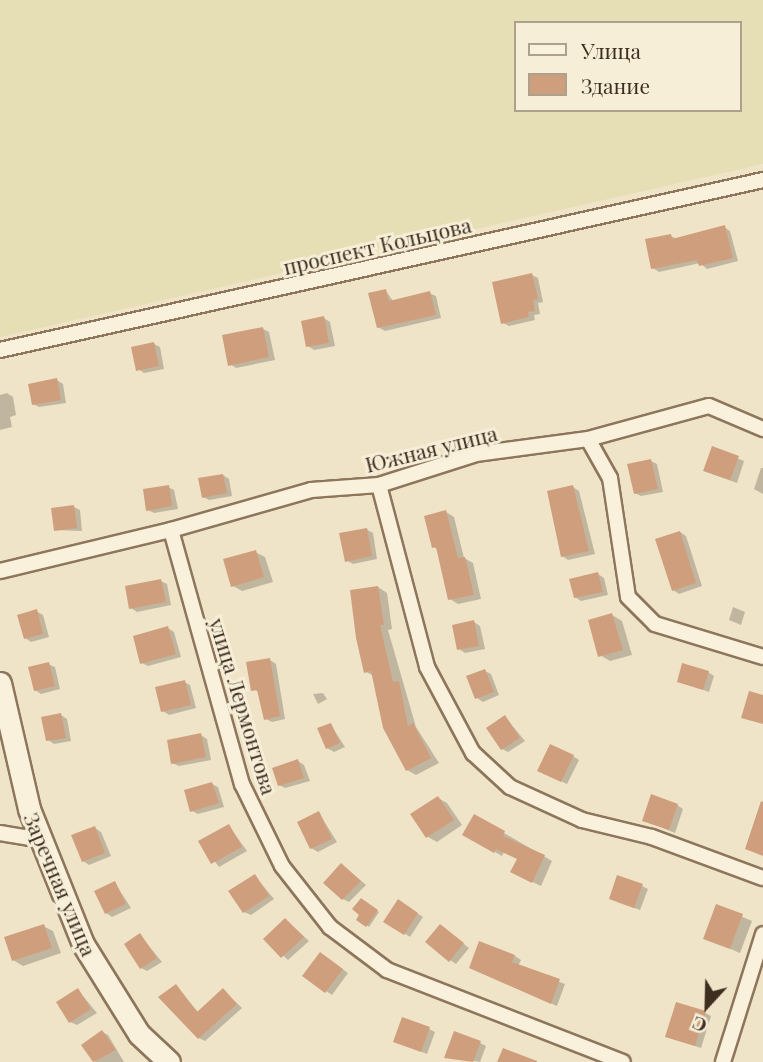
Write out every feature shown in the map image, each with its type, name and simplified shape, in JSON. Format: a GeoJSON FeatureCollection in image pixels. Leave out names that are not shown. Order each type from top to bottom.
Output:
{"type":"FeatureCollection","features":[{"type":"Feature","properties":{"kind":"street","name":"проспект Кольцова"},"geometry":{"type":"LineString","coordinates":[[0,350],[763,180]]}},
{"type":"Feature","properties":{"kind":"street","name":"Южная улица"},"geometry":{"type":"LineString","coordinates":[[0,570],[171,530],[311,490],[379,485],[477,454],[588,439],[709,406],[763,429]]}},
{"type":"Feature","properties":{"kind":"street"},"geometry":{"type":"LineString","coordinates":[[588,439],[610,478],[628,597],[655,624],[763,657]]}},
{"type":"Feature","properties":{"kind":"street"},"geometry":{"type":"LineString","coordinates":[[379,485],[427,667],[473,753],[510,787],[582,820],[652,836],[763,878]]}},
{"type":"Feature","properties":{"kind":"street","name":"улица Лермонтова"},"geometry":{"type":"LineString","coordinates":[[171,530],[242,784],[282,866],[330,927],[387,970],[623,1062]]}},
{"type":"Feature","properties":{"kind":"street","name":"Заречная улица"},"geometry":{"type":"LineString","coordinates":[[0,683],[29,809],[83,944],[139,1034],[169,1062]]}},
{"type":"Feature","properties":{"kind":"street"},"geometry":{"type":"LineString","coordinates":[[0,833],[42,840]]}},
{"type":"Feature","properties":{"kind":"street"},"geometry":{"type":"LineString","coordinates":[[723,1062],[763,934]]}},
{"type":"Feature","properties":{"kind":"shaded area"},"geometry":{"type":"Polygon","coordinates":[[[0,0],[763,0],[763,164],[0,337],[0,0]]]}},
{"type":"Feature","properties":{"kind":"building"},"geometry":{"type":"Polygon","coordinates":[[[725,225],[733,258],[699,266],[697,260],[651,269],[645,239],[671,234],[672,239],[725,225]]]}},
{"type":"Feature","properties":{"kind":"building"},"geometry":{"type":"Polygon","coordinates":[[[532,273],[538,299],[533,300],[535,311],[528,312],[529,317],[501,324],[492,282],[532,273]]]}},
{"type":"Feature","properties":{"kind":"building"},"geometry":{"type":"Polygon","coordinates":[[[386,289],[389,301],[430,291],[436,315],[377,328],[368,293],[386,289]]]}},
{"type":"Feature","properties":{"kind":"building"},"geometry":{"type":"Polygon","coordinates":[[[324,316],[329,343],[306,347],[301,321],[324,316]]]}},
{"type":"Feature","properties":{"kind":"building"},"geometry":{"type":"Polygon","coordinates":[[[263,327],[269,357],[228,366],[222,335],[263,327]]]}},
{"type":"Feature","properties":{"kind":"building"},"geometry":{"type":"Polygon","coordinates":[[[154,342],[159,366],[136,371],[131,347],[154,342]]]}},
{"type":"Feature","properties":{"kind":"building"},"geometry":{"type":"Polygon","coordinates":[[[57,378],[61,400],[32,405],[28,384],[57,378]]]}},
{"type":"Feature","properties":{"kind":"building"},"geometry":{"type":"Polygon","coordinates":[[[712,446],[739,456],[730,480],[703,471],[712,446]]]}},
{"type":"Feature","properties":{"kind":"building"},"geometry":{"type":"Polygon","coordinates":[[[651,459],[658,489],[634,494],[627,464],[651,459]]]}},
{"type":"Feature","properties":{"kind":"building"},"geometry":{"type":"Polygon","coordinates":[[[223,474],[227,493],[202,498],[198,478],[223,474]]]}},
{"type":"Feature","properties":{"kind":"building"},"geometry":{"type":"Polygon","coordinates":[[[169,485],[172,506],[146,511],[143,489],[169,485]]]}},
{"type":"Feature","properties":{"kind":"building"},"geometry":{"type":"Polygon","coordinates":[[[573,485],[589,551],[561,557],[547,491],[573,485]]]}},
{"type":"Feature","properties":{"kind":"building"},"geometry":{"type":"Polygon","coordinates":[[[74,505],[77,528],[54,531],[51,508],[74,505]]]}},
{"type":"Feature","properties":{"kind":"building"},"geometry":{"type":"Polygon","coordinates":[[[446,510],[458,558],[465,557],[474,595],[448,600],[436,547],[432,548],[424,516],[446,510]]]}},
{"type":"Feature","properties":{"kind":"building"},"geometry":{"type":"Polygon","coordinates":[[[367,528],[372,556],[345,562],[339,533],[367,528]]]}},
{"type":"Feature","properties":{"kind":"building"},"geometry":{"type":"Polygon","coordinates":[[[680,531],[696,583],[672,591],[655,539],[680,531]]]}},
{"type":"Feature","properties":{"kind":"building"},"geometry":{"type":"Polygon","coordinates":[[[256,550],[264,577],[231,587],[223,559],[256,550]]]}},
{"type":"Feature","properties":{"kind":"building"},"geometry":{"type":"Polygon","coordinates":[[[598,572],[603,592],[574,598],[569,579],[598,572]]]}},
{"type":"Feature","properties":{"kind":"building"},"geometry":{"type":"Polygon","coordinates":[[[161,579],[166,602],[129,609],[125,586],[161,579]]]}},
{"type":"Feature","properties":{"kind":"building"},"geometry":{"type":"Polygon","coordinates":[[[378,586],[384,625],[380,625],[393,682],[399,681],[408,726],[413,723],[431,758],[406,771],[383,728],[371,671],[364,673],[356,638],[350,590],[378,586]]]}},
{"type":"Feature","properties":{"kind":"building"},"geometry":{"type":"Polygon","coordinates":[[[37,609],[43,634],[24,639],[17,615],[37,609]]]}},
{"type":"Feature","properties":{"kind":"building"},"geometry":{"type":"Polygon","coordinates":[[[612,613],[623,650],[598,657],[588,620],[612,613]]]}},
{"type":"Feature","properties":{"kind":"building"},"geometry":{"type":"Polygon","coordinates":[[[474,620],[479,646],[457,650],[452,625],[474,620]]]}},
{"type":"Feature","properties":{"kind":"building"},"geometry":{"type":"Polygon","coordinates":[[[168,626],[176,654],[140,664],[133,636],[168,626]]]}},
{"type":"Feature","properties":{"kind":"building"},"geometry":{"type":"Polygon","coordinates":[[[270,658],[280,716],[264,720],[257,690],[251,691],[246,662],[270,658]]]}},
{"type":"Feature","properties":{"kind":"building"},"geometry":{"type":"Polygon","coordinates":[[[49,662],[55,686],[34,691],[28,667],[49,662]]]}},
{"type":"Feature","properties":{"kind":"building"},"geometry":{"type":"Polygon","coordinates":[[[682,663],[709,671],[703,690],[677,682],[682,663]]]}},
{"type":"Feature","properties":{"kind":"building"},"geometry":{"type":"Polygon","coordinates":[[[485,669],[494,692],[475,699],[466,676],[485,669]]]}},
{"type":"Feature","properties":{"kind":"building"},"geometry":{"type":"Polygon","coordinates":[[[185,680],[191,705],[161,712],[155,687],[185,680]]]}},
{"type":"Feature","properties":{"kind":"building"},"geometry":{"type":"Polygon","coordinates":[[[749,691],[763,695],[763,724],[741,718],[749,691]]]}},
{"type":"Feature","properties":{"kind":"building"},"geometry":{"type":"Polygon","coordinates":[[[61,713],[66,738],[46,741],[41,717],[61,713]]]}},
{"type":"Feature","properties":{"kind":"building"},"geometry":{"type":"Polygon","coordinates":[[[505,715],[520,738],[501,750],[486,728],[505,715]]]}},
{"type":"Feature","properties":{"kind":"building"},"geometry":{"type":"Polygon","coordinates":[[[331,723],[340,743],[326,749],[317,728],[331,723]]]}},
{"type":"Feature","properties":{"kind":"building"},"geometry":{"type":"Polygon","coordinates":[[[201,733],[206,757],[171,764],[167,740],[201,733]]]}},
{"type":"Feature","properties":{"kind":"building"},"geometry":{"type":"Polygon","coordinates":[[[550,744],[574,755],[561,782],[537,771],[550,744]]]}},
{"type":"Feature","properties":{"kind":"building"},"geometry":{"type":"Polygon","coordinates":[[[298,759],[304,778],[278,786],[272,768],[298,759]]]}},
{"type":"Feature","properties":{"kind":"building"},"geometry":{"type":"Polygon","coordinates":[[[212,782],[219,803],[190,812],[184,790],[212,782]]]}},
{"type":"Feature","properties":{"kind":"building"},"geometry":{"type":"Polygon","coordinates":[[[651,794],[678,804],[669,830],[642,821],[651,794]]]}},
{"type":"Feature","properties":{"kind":"building"},"geometry":{"type":"Polygon","coordinates":[[[438,796],[454,820],[426,838],[410,814],[438,796]]]}},
{"type":"Feature","properties":{"kind":"building"},"geometry":{"type":"Polygon","coordinates":[[[761,801],[763,802],[763,856],[745,849],[761,801]]]}},
{"type":"Feature","properties":{"kind":"building"},"geometry":{"type":"Polygon","coordinates":[[[319,811],[332,839],[310,849],[297,822],[319,811]]]}},
{"type":"Feature","properties":{"kind":"building"},"geometry":{"type":"Polygon","coordinates":[[[474,814],[505,831],[503,836],[545,855],[532,883],[510,872],[517,859],[496,849],[494,853],[462,835],[474,814]]]}},
{"type":"Feature","properties":{"kind":"building"},"geometry":{"type":"Polygon","coordinates":[[[229,824],[242,847],[211,864],[198,841],[229,824]]]}},
{"type":"Feature","properties":{"kind":"building"},"geometry":{"type":"Polygon","coordinates":[[[95,826],[105,853],[82,862],[71,835],[95,826]]]}},
{"type":"Feature","properties":{"kind":"building"},"geometry":{"type":"Polygon","coordinates":[[[341,863],[361,881],[342,900],[323,883],[341,863]]]}},
{"type":"Feature","properties":{"kind":"building"},"geometry":{"type":"Polygon","coordinates":[[[255,874],[269,896],[243,913],[228,891],[255,874]]]}},
{"type":"Feature","properties":{"kind":"building"},"geometry":{"type":"Polygon","coordinates":[[[617,875],[643,884],[634,908],[609,899],[617,875]]]}},
{"type":"Feature","properties":{"kind":"building"},"geometry":{"type":"Polygon","coordinates":[[[115,881],[126,904],[105,914],[94,891],[115,881]]]}},
{"type":"Feature","properties":{"kind":"building"},"geometry":{"type":"Polygon","coordinates":[[[361,898],[378,910],[366,927],[356,920],[359,915],[352,909],[361,898]]]}},
{"type":"Feature","properties":{"kind":"building"},"geometry":{"type":"Polygon","coordinates":[[[398,899],[418,913],[404,935],[383,922],[398,899]]]}},
{"type":"Feature","properties":{"kind":"building"},"geometry":{"type":"Polygon","coordinates":[[[716,904],[743,914],[730,949],[703,939],[716,904]]]}},
{"type":"Feature","properties":{"kind":"building"},"geometry":{"type":"Polygon","coordinates":[[[285,918],[304,937],[281,958],[263,939],[285,918]]]}},
{"type":"Feature","properties":{"kind":"building"},"geometry":{"type":"Polygon","coordinates":[[[44,924],[52,948],[12,961],[4,937],[44,924]]]}},
{"type":"Feature","properties":{"kind":"building"},"geometry":{"type":"Polygon","coordinates":[[[440,924],[464,943],[449,962],[425,942],[440,924]]]}},
{"type":"Feature","properties":{"kind":"building"},"geometry":{"type":"Polygon","coordinates":[[[140,933],[157,958],[140,969],[124,944],[140,933]]]}},
{"type":"Feature","properties":{"kind":"building"},"geometry":{"type":"Polygon","coordinates":[[[479,941],[515,955],[512,962],[560,979],[551,1004],[469,968],[479,941]]]}},
{"type":"Feature","properties":{"kind":"building"},"geometry":{"type":"Polygon","coordinates":[[[320,952],[343,969],[325,993],[302,976],[320,952]]]}},
{"type":"Feature","properties":{"kind":"building"},"geometry":{"type":"Polygon","coordinates":[[[176,984],[197,1012],[223,988],[237,1004],[198,1039],[158,997],[176,984]]]}},
{"type":"Feature","properties":{"kind":"building"},"geometry":{"type":"Polygon","coordinates":[[[78,988],[91,1009],[69,1023],[56,1002],[78,988]]]}},
{"type":"Feature","properties":{"kind":"building"},"geometry":{"type":"Polygon","coordinates":[[[676,1002],[706,1011],[695,1046],[665,1037],[676,1002]]]}},
{"type":"Feature","properties":{"kind":"building"},"geometry":{"type":"Polygon","coordinates":[[[402,1017],[430,1027],[421,1052],[393,1042],[402,1017]]]}},
{"type":"Feature","properties":{"kind":"building"},"geometry":{"type":"Polygon","coordinates":[[[102,1030],[116,1050],[93,1062],[81,1045],[102,1030]]]}},
{"type":"Feature","properties":{"kind":"building"},"geometry":{"type":"Polygon","coordinates":[[[454,1031],[481,1041],[473,1062],[444,1058],[454,1031]]]}},
{"type":"Feature","properties":{"kind":"building"},"geometry":{"type":"Polygon","coordinates":[[[503,1048],[537,1061],[537,1062],[497,1062],[503,1048]]]}}]}
